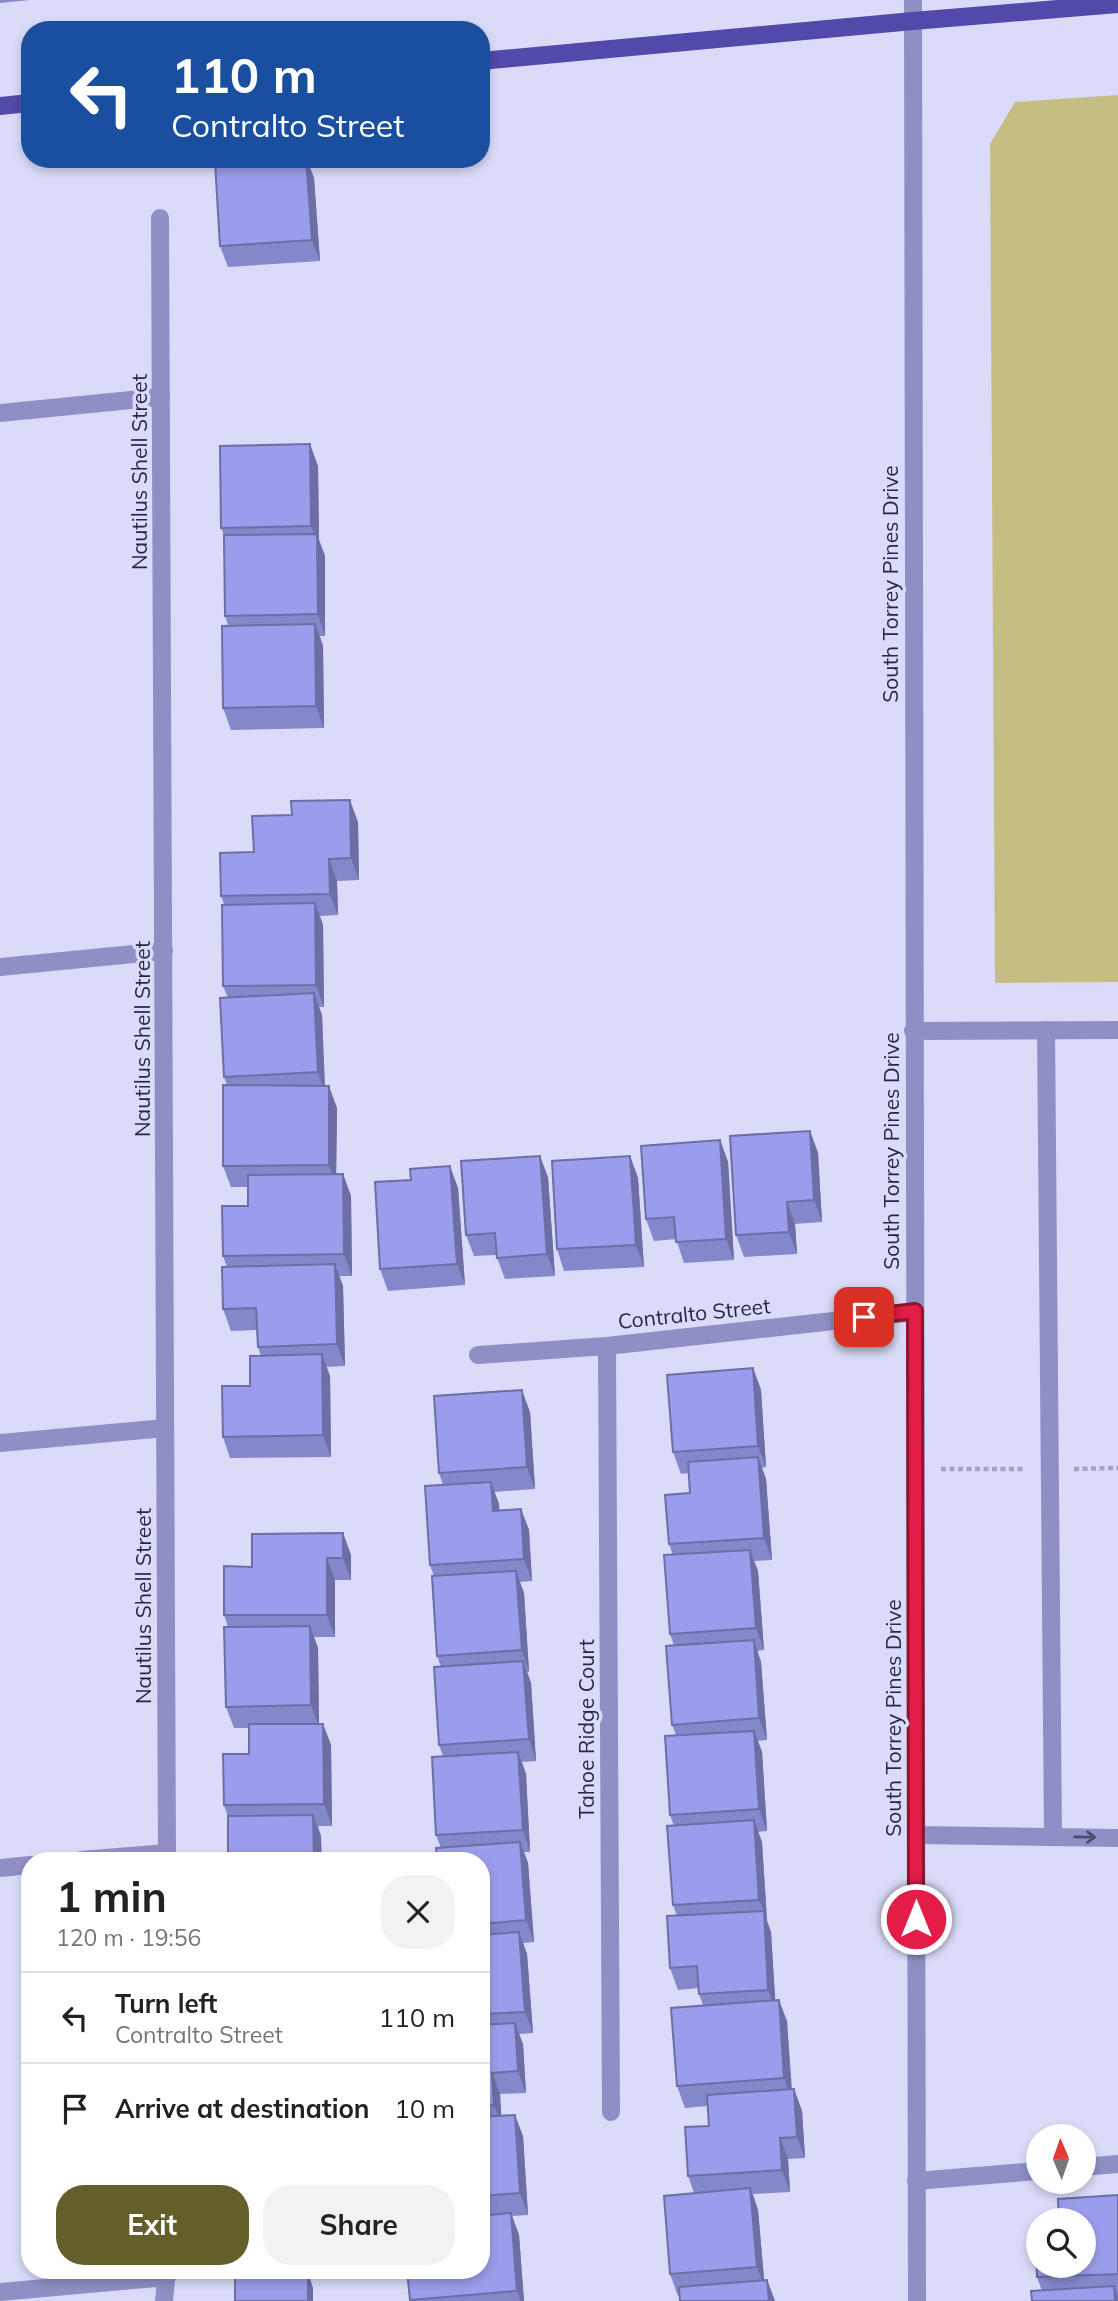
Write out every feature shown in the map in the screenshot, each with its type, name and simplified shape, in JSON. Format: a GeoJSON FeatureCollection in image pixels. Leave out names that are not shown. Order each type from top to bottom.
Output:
{"type":"FeatureCollection","features":[{"type":"Feature","properties":{"kind":"main road"},"geometry":{"type":"LineString","coordinates":[[490,60],[1118,4]]}},
{"type":"Feature","properties":{"kind":"main road"},"geometry":{"type":"LineString","coordinates":[[0,106],[21,104]]}},
{"type":"Feature","properties":{"kind":"street","name":"South Torrey Pines Drive"},"geometry":{"type":"LineString","coordinates":[[913,0],[917,2301]]}},
{"type":"Feature","properties":{"kind":"street","name":"Nautilus Shell Street"},"geometry":{"type":"LineString","coordinates":[[159,218],[167,1852]]}},
{"type":"Feature","properties":{"kind":"street"},"geometry":{"type":"LineString","coordinates":[[0,413],[161,397]]}},
{"type":"Feature","properties":{"kind":"street"},"geometry":{"type":"LineString","coordinates":[[0,967],[164,951]]}},
{"type":"Feature","properties":{"kind":"street"},"geometry":{"type":"LineString","coordinates":[[1046,1030],[1053,1837]]}},
{"type":"Feature","properties":{"kind":"street"},"geometry":{"type":"LineString","coordinates":[[913,1031],[1118,1030]]}},
{"type":"Feature","properties":{"kind":"street","name":"Contralto Street"},"geometry":{"type":"LineString","coordinates":[[478,1355],[607,1346],[915,1311]]}},
{"type":"Feature","properties":{"kind":"street","name":"Tahoe Ridge Court"},"geometry":{"type":"LineString","coordinates":[[607,1346],[611,2112]]}},
{"type":"Feature","properties":{"kind":"street"},"geometry":{"type":"LineString","coordinates":[[0,1443],[165,1429]]}},
{"type":"Feature","properties":{"kind":"street"},"geometry":{"type":"LineString","coordinates":[[916,1835],[1118,1838]]}},
{"type":"Feature","properties":{"kind":"street"},"geometry":{"type":"LineString","coordinates":[[0,1868],[21,1866]]}},
{"type":"Feature","properties":{"kind":"street"},"geometry":{"type":"LineString","coordinates":[[1096,2166],[1118,2164]]}},
{"type":"Feature","properties":{"kind":"street"},"geometry":{"type":"LineString","coordinates":[[916,2181],[1026,2172]]}},
{"type":"Feature","properties":{"kind":"street"},"geometry":{"type":"LineString","coordinates":[[0,2292],[121,2279]]}},
{"type":"Feature","properties":{"kind":"street"},"geometry":{"type":"LineString","coordinates":[[164,2301],[166,2279]]}},
{"type":"Feature","properties":{"kind":"path"},"geometry":{"type":"LineString","coordinates":[[916,1469],[1118,1468]]}},
{"type":"Feature","properties":{"kind":"shaded area"},"geometry":{"type":"Polygon","coordinates":[[[1118,95],[1118,982],[995,983],[990,144],[1015,102],[1118,95]]]}},
{"type":"Feature","properties":{"kind":"building"},"geometry":{"type":"Polygon","coordinates":[[[215,168],[307,168],[312,240],[220,246],[215,168]]]}},
{"type":"Feature","properties":{"kind":"building"},"geometry":{"type":"Polygon","coordinates":[[[310,444],[311,526],[221,528],[220,446],[310,444]]]}},
{"type":"Feature","properties":{"kind":"building"},"geometry":{"type":"Polygon","coordinates":[[[317,534],[318,614],[225,616],[224,535],[317,534]]]}},
{"type":"Feature","properties":{"kind":"building"},"geometry":{"type":"Polygon","coordinates":[[[315,624],[316,706],[223,708],[222,626],[315,624]]]}},
{"type":"Feature","properties":{"kind":"building"},"geometry":{"type":"Polygon","coordinates":[[[350,800],[351,858],[329,859],[330,894],[221,896],[220,853],[254,852],[252,816],[292,815],[291,801],[350,800]]]}},
{"type":"Feature","properties":{"kind":"building"},"geometry":{"type":"Polygon","coordinates":[[[315,903],[316,985],[223,986],[222,905],[315,903]]]}},
{"type":"Feature","properties":{"kind":"building"},"geometry":{"type":"Polygon","coordinates":[[[314,993],[318,1072],[224,1077],[220,998],[314,993]]]}},
{"type":"Feature","properties":{"kind":"building"},"geometry":{"type":"Polygon","coordinates":[[[223,1085],[329,1086],[329,1165],[223,1166],[223,1085]]]}},
{"type":"Feature","properties":{"kind":"building"},"geometry":{"type":"Polygon","coordinates":[[[810,1131],[814,1200],[787,1202],[789,1232],[736,1235],[730,1136],[810,1131]]]}},
{"type":"Feature","properties":{"kind":"building"},"geometry":{"type":"Polygon","coordinates":[[[720,1140],[726,1239],[676,1242],[674,1217],[646,1219],[641,1146],[720,1140]]]}},
{"type":"Feature","properties":{"kind":"building"},"geometry":{"type":"Polygon","coordinates":[[[540,1156],[547,1254],[497,1258],[495,1233],[466,1235],[461,1161],[540,1156]]]}},
{"type":"Feature","properties":{"kind":"building"},"geometry":{"type":"Polygon","coordinates":[[[630,1156],[636,1245],[557,1249],[552,1161],[630,1156]]]}},
{"type":"Feature","properties":{"kind":"building"},"geometry":{"type":"Polygon","coordinates":[[[450,1166],[457,1264],[380,1269],[375,1182],[411,1180],[410,1169],[450,1166]]]}},
{"type":"Feature","properties":{"kind":"building"},"geometry":{"type":"Polygon","coordinates":[[[343,1174],[344,1254],[223,1256],[222,1206],[248,1206],[248,1175],[343,1174]]]}},
{"type":"Feature","properties":{"kind":"building"},"geometry":{"type":"Polygon","coordinates":[[[335,1264],[337,1344],[258,1347],[256,1308],[223,1309],[222,1267],[335,1264]]]}},
{"type":"Feature","properties":{"kind":"building"},"geometry":{"type":"Polygon","coordinates":[[[322,1354],[323,1435],[223,1437],[222,1386],[250,1386],[250,1356],[322,1354]]]}},
{"type":"Feature","properties":{"kind":"building"},"geometry":{"type":"Polygon","coordinates":[[[753,1368],[758,1446],[673,1452],[667,1375],[753,1368]]]}},
{"type":"Feature","properties":{"kind":"building"},"geometry":{"type":"Polygon","coordinates":[[[522,1390],[527,1467],[439,1473],[434,1396],[522,1390]]]}},
{"type":"Feature","properties":{"kind":"building"},"geometry":{"type":"Polygon","coordinates":[[[758,1457],[764,1538],[669,1544],[665,1495],[690,1493],[688,1462],[758,1457]]]}},
{"type":"Feature","properties":{"kind":"building"},"geometry":{"type":"Polygon","coordinates":[[[491,1482],[493,1511],[521,1509],[524,1559],[430,1565],[425,1486],[491,1482]]]}},
{"type":"Feature","properties":{"kind":"building"},"geometry":{"type":"Polygon","coordinates":[[[343,1533],[343,1558],[327,1558],[327,1615],[224,1615],[224,1566],[252,1567],[252,1534],[343,1533]]]}},
{"type":"Feature","properties":{"kind":"building"},"geometry":{"type":"Polygon","coordinates":[[[750,1550],[756,1628],[670,1634],[664,1555],[750,1550]]]}},
{"type":"Feature","properties":{"kind":"building"},"geometry":{"type":"Polygon","coordinates":[[[516,1571],[522,1650],[437,1656],[432,1576],[516,1571]]]}},
{"type":"Feature","properties":{"kind":"building"},"geometry":{"type":"Polygon","coordinates":[[[310,1626],[311,1705],[226,1707],[224,1627],[310,1626]]]}},
{"type":"Feature","properties":{"kind":"building"},"geometry":{"type":"Polygon","coordinates":[[[754,1640],[759,1718],[672,1725],[666,1646],[754,1640]]]}},
{"type":"Feature","properties":{"kind":"building"},"geometry":{"type":"Polygon","coordinates":[[[523,1661],[529,1739],[439,1745],[434,1667],[523,1661]]]}},
{"type":"Feature","properties":{"kind":"building"},"geometry":{"type":"Polygon","coordinates":[[[249,1724],[323,1724],[324,1804],[224,1805],[223,1754],[249,1754],[249,1724]]]}},
{"type":"Feature","properties":{"kind":"building"},"geometry":{"type":"Polygon","coordinates":[[[754,1731],[759,1809],[670,1815],[665,1736],[754,1731]]]}},
{"type":"Feature","properties":{"kind":"building"},"geometry":{"type":"Polygon","coordinates":[[[518,1752],[523,1830],[436,1835],[432,1757],[518,1752]]]}},
{"type":"Feature","properties":{"kind":"building"},"geometry":{"type":"Polygon","coordinates":[[[313,1815],[314,1852],[228,1852],[228,1816],[313,1815]]]}},
{"type":"Feature","properties":{"kind":"building"},"geometry":{"type":"Polygon","coordinates":[[[754,1820],[759,1900],[673,1905],[667,1826],[754,1820]]]}},
{"type":"Feature","properties":{"kind":"building"},"geometry":{"type":"Polygon","coordinates":[[[520,1842],[526,1920],[490,1923],[490,1852],[436,1852],[436,1848],[520,1842]]]}},
{"type":"Feature","properties":{"kind":"building"},"geometry":{"type":"Polygon","coordinates":[[[764,1911],[768,1990],[699,1994],[697,1966],[670,1968],[667,1916],[764,1911]]]}},
{"type":"Feature","properties":{"kind":"building"},"geometry":{"type":"Polygon","coordinates":[[[519,1932],[525,2012],[490,2014],[490,1934],[519,1932]]]}},
{"type":"Feature","properties":{"kind":"building"},"geometry":{"type":"Polygon","coordinates":[[[779,2000],[784,2078],[677,2086],[671,2008],[779,2000]]]}},
{"type":"Feature","properties":{"kind":"building"},"geometry":{"type":"Polygon","coordinates":[[[515,2023],[518,2071],[492,2073],[494,2105],[490,2105],[490,2024],[515,2023]]]}},
{"type":"Feature","properties":{"kind":"building"},"geometry":{"type":"Polygon","coordinates":[[[794,2089],[797,2137],[780,2138],[782,2170],[688,2176],[685,2127],[709,2126],[707,2095],[794,2089]]]}},
{"type":"Feature","properties":{"kind":"building"},"geometry":{"type":"Polygon","coordinates":[[[515,2115],[520,2193],[490,2195],[490,2116],[515,2115]]]}},
{"type":"Feature","properties":{"kind":"building"},"geometry":{"type":"Polygon","coordinates":[[[750,2188],[757,2267],[670,2274],[664,2196],[750,2188]]]}},
{"type":"Feature","properties":{"kind":"building"},"geometry":{"type":"Polygon","coordinates":[[[1118,2195],[1118,2274],[1096,2275],[1096,2208],[1058,2208],[1058,2199],[1118,2195]]]}},
{"type":"Feature","properties":{"kind":"building"},"geometry":{"type":"Polygon","coordinates":[[[511,2213],[517,2291],[410,2300],[408,2279],[490,2279],[490,2215],[511,2213]]]}},
{"type":"Feature","properties":{"kind":"building"},"geometry":{"type":"Polygon","coordinates":[[[235,2279],[308,2279],[308,2301],[235,2301],[235,2279]]]}},
{"type":"Feature","properties":{"kind":"building"},"geometry":{"type":"Polygon","coordinates":[[[767,2280],[769,2301],[680,2301],[679,2287],[767,2280]]]}},
{"type":"Feature","properties":{"kind":"building"},"geometry":{"type":"Polygon","coordinates":[[[1114,2286],[1115,2301],[1032,2301],[1031,2291],[1114,2286]]]}},
{"type":"Feature","properties":{"kind":"route"},"geometry":{"type":"LineString","coordinates":[[864,1317],[915,1311],[916,1919]]}}]}
